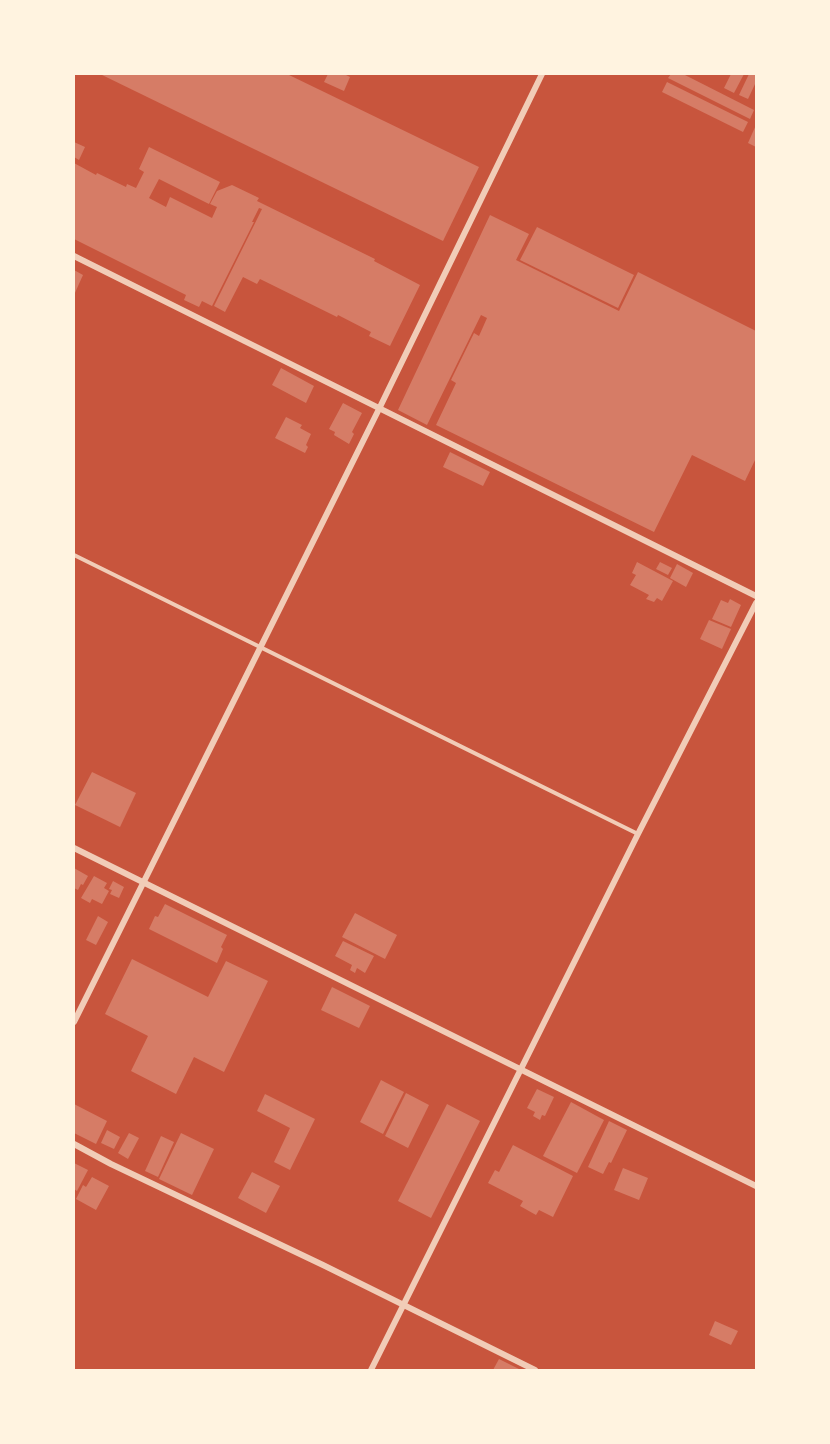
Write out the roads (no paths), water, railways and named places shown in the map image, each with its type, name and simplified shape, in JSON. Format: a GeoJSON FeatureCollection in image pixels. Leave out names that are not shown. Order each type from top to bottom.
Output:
{"type":"FeatureCollection","features":[{"type":"Feature","properties":{"kind":"street"},"geometry":{"type":"LineString","coordinates":[[74,1022],[379,409],[542,74]]}},
{"type":"Feature","properties":{"kind":"street"},"geometry":{"type":"LineString","coordinates":[[74,256],[756,596]]}},
{"type":"Feature","properties":{"kind":"street"},"geometry":{"type":"LineString","coordinates":[[371,1371],[638,834],[756,603]]}},
{"type":"Feature","properties":{"kind":"street"},"geometry":{"type":"LineString","coordinates":[[74,848],[756,1186]]}},
{"type":"Feature","properties":{"kind":"street"},"geometry":{"type":"LineString","coordinates":[[74,1144],[535,1371]]}},
{"type":"Feature","properties":{"kind":"lane"},"geometry":{"type":"LineString","coordinates":[[74,555],[638,834]]}}]}
